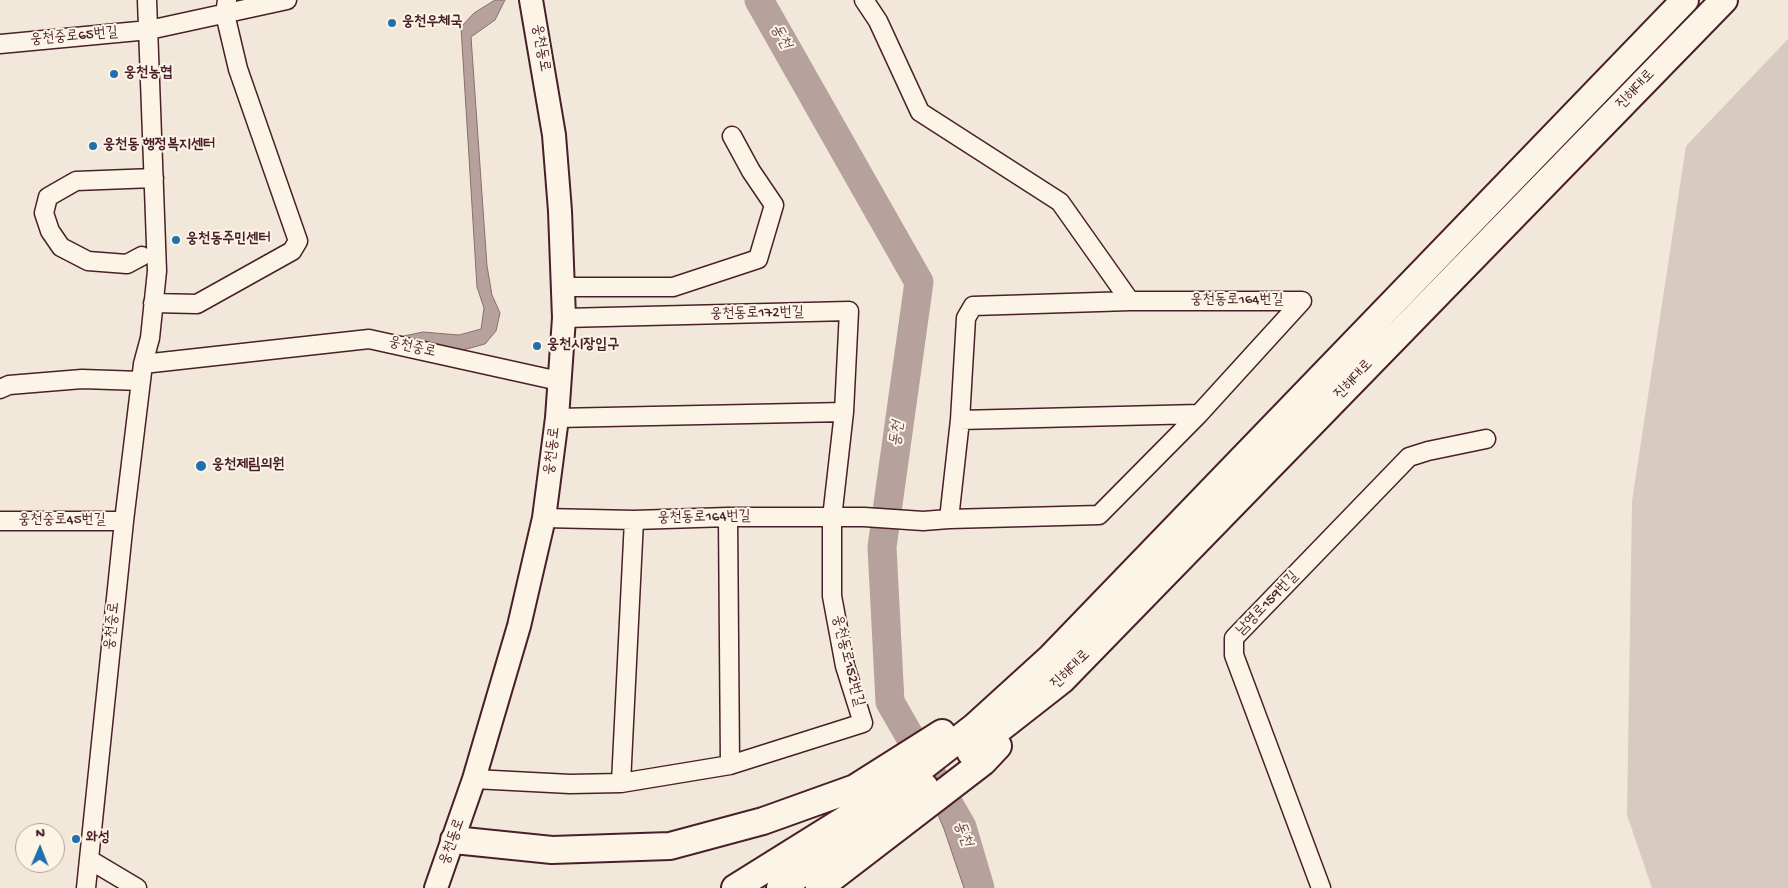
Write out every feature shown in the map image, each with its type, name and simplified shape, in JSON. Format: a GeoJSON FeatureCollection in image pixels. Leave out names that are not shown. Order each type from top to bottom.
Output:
{"type":"FeatureCollection","features":[{"type":"Feature","properties":{"kind":"highway","name":"진해대로"},"geometry":{"type":"LineString","coordinates":[[975,738],[1685,0]]}},
{"type":"Feature","properties":{"kind":"highway","name":"진해대로"},"geometry":{"type":"LineString","coordinates":[[975,738],[1062,680],[1724,0]]}},
{"type":"Feature","properties":{"kind":"highway"},"geometry":{"type":"LineString","coordinates":[[454,840],[552,850],[670,846],[763,821],[897,775],[975,738]]}},
{"type":"Feature","properties":{"kind":"highway"},"geometry":{"type":"LineString","coordinates":[[819,888],[893,822],[975,738]]}},
{"type":"Feature","properties":{"kind":"highway"},"geometry":{"type":"LineString","coordinates":[[736,888],[897,775]]}},
{"type":"Feature","properties":{"kind":"highway"},"geometry":{"type":"LineString","coordinates":[[780,888],[893,822]]}},
{"type":"Feature","properties":{"kind":"main road","name":"웅천동로"},"geometry":{"type":"LineString","coordinates":[[436,888],[474,780],[519,626],[544,518],[557,418],[564,318],[554,134],[531,0]]}},
{"type":"Feature","properties":{"kind":"street","name":"웅천중로"},"geometry":{"type":"LineString","coordinates":[[86,888],[124,521],[142,372],[150,338],[157,271],[147,0]]}},
{"type":"Feature","properties":{"kind":"street","name":"웅천중로65번길"},"geometry":{"type":"LineString","coordinates":[[0,44],[149,30],[226,7],[287,0]]}},
{"type":"Feature","properties":{"kind":"street"},"geometry":{"type":"LineString","coordinates":[[864,0],[878,21],[920,112],[1060,202],[1130,301]]}},
{"type":"Feature","properties":{"kind":"street"},"geometry":{"type":"LineString","coordinates":[[153,303],[197,304],[292,251],[298,241],[238,69],[226,7]]}},
{"type":"Feature","properties":{"kind":"street"},"geometry":{"type":"LineString","coordinates":[[561,287],[673,287],[758,259],[774,205],[751,171],[732,136]]}},
{"type":"Feature","properties":{"kind":"street"},"geometry":{"type":"LineString","coordinates":[[142,256],[127,264],[88,261],[61,247],[50,231],[44,213],[48,197],[76,181],[154,178]]}},
{"type":"Feature","properties":{"kind":"street","name":"웅천동로164번길"},"geometry":{"type":"LineString","coordinates":[[544,518],[634,520],[728,517],[864,517],[923,521],[949,518],[1099,515],[1199,414],[1302,301],[1130,301],[972,306],[966,318],[960,420],[949,518]]}},
{"type":"Feature","properties":{"kind":"street","name":"웅천동로172번길"},"geometry":{"type":"LineString","coordinates":[[564,318],[849,311],[844,412],[832,518]]}},
{"type":"Feature","properties":{"kind":"street","name":"웅천중로"},"geometry":{"type":"LineString","coordinates":[[142,372],[369,339],[559,381]]}},
{"type":"Feature","properties":{"kind":"street"},"geometry":{"type":"LineString","coordinates":[[0,388],[9,385],[142,372]]}},
{"type":"Feature","properties":{"kind":"street"},"geometry":{"type":"LineString","coordinates":[[557,418],[844,412]]}},
{"type":"Feature","properties":{"kind":"street"},"geometry":{"type":"LineString","coordinates":[[960,420],[1199,414]]}},
{"type":"Feature","properties":{"kind":"street","name":"남영로159번길"},"geometry":{"type":"LineString","coordinates":[[1321,888],[1234,655],[1234,638],[1409,457],[1428,451],[1486,439]]}},
{"type":"Feature","properties":{"kind":"street"},"geometry":{"type":"LineString","coordinates":[[728,517],[730,765]]}},
{"type":"Feature","properties":{"kind":"street","name":"웅천동로152번길"},"geometry":{"type":"LineString","coordinates":[[474,780],[570,784],[621,783],[730,765],[863,723],[845,666],[832,596],[832,518]]}},
{"type":"Feature","properties":{"kind":"street"},"geometry":{"type":"LineString","coordinates":[[621,783],[634,520]]}},
{"type":"Feature","properties":{"kind":"street","name":"웅천중로45번길"},"geometry":{"type":"LineString","coordinates":[[0,521],[124,521]]}},
{"type":"Feature","properties":{"kind":"street"},"geometry":{"type":"LineString","coordinates":[[90,860],[137,888]]}},
{"type":"Feature","properties":{"kind":"shaded area"},"geometry":{"type":"Polygon","coordinates":[[[1788,39],[1788,888],[1652,888],[1627,815],[1632,501],[1686,146],[1788,39]]]}},
{"type":"Feature","properties":{"kind":"water"},"geometry":{"type":"Polygon","coordinates":[[[495,0],[505,0],[495,20],[471,37],[487,266],[492,295],[500,313],[496,331],[485,344],[463,350],[394,338],[423,332],[459,335],[481,329],[484,308],[477,287],[461,27],[474,13],[495,0]]]}},
{"type":"Feature","properties":{"kind":"water"},"geometry":{"type":"Polygon","coordinates":[[[890,702],[962,827],[980,888],[964,888],[944,829],[890,702]]]}},
{"type":"Feature","properties":{"kind":"waterway","name":"동천"},"geometry":{"type":"LineString","coordinates":[[759,0],[919,282],[882,547],[890,702],[962,827],[980,888]]}},
{"type":"Feature","properties":{"kind":"place","name":"웅천우체국"},"geometry":{"type":"Point","coordinates":[392,23]}},
{"type":"Feature","properties":{"kind":"place","name":"웅천농협"},"geometry":{"type":"Point","coordinates":[114,74]}},
{"type":"Feature","properties":{"kind":"place","name":"웅천동 행정복지센터"},"geometry":{"type":"Point","coordinates":[93,146]}},
{"type":"Feature","properties":{"kind":"place","name":"웅천동주민센터"},"geometry":{"type":"Point","coordinates":[176,240]}},
{"type":"Feature","properties":{"kind":"place","name":"웅천시장입구"},"geometry":{"type":"Point","coordinates":[537,346]}},
{"type":"Feature","properties":{"kind":"place","name":"웅천제림의원"},"geometry":{"type":"Point","coordinates":[201,466]}},
{"type":"Feature","properties":{"kind":"place","name":"와성"},"geometry":{"type":"Point","coordinates":[76,839]}}]}
